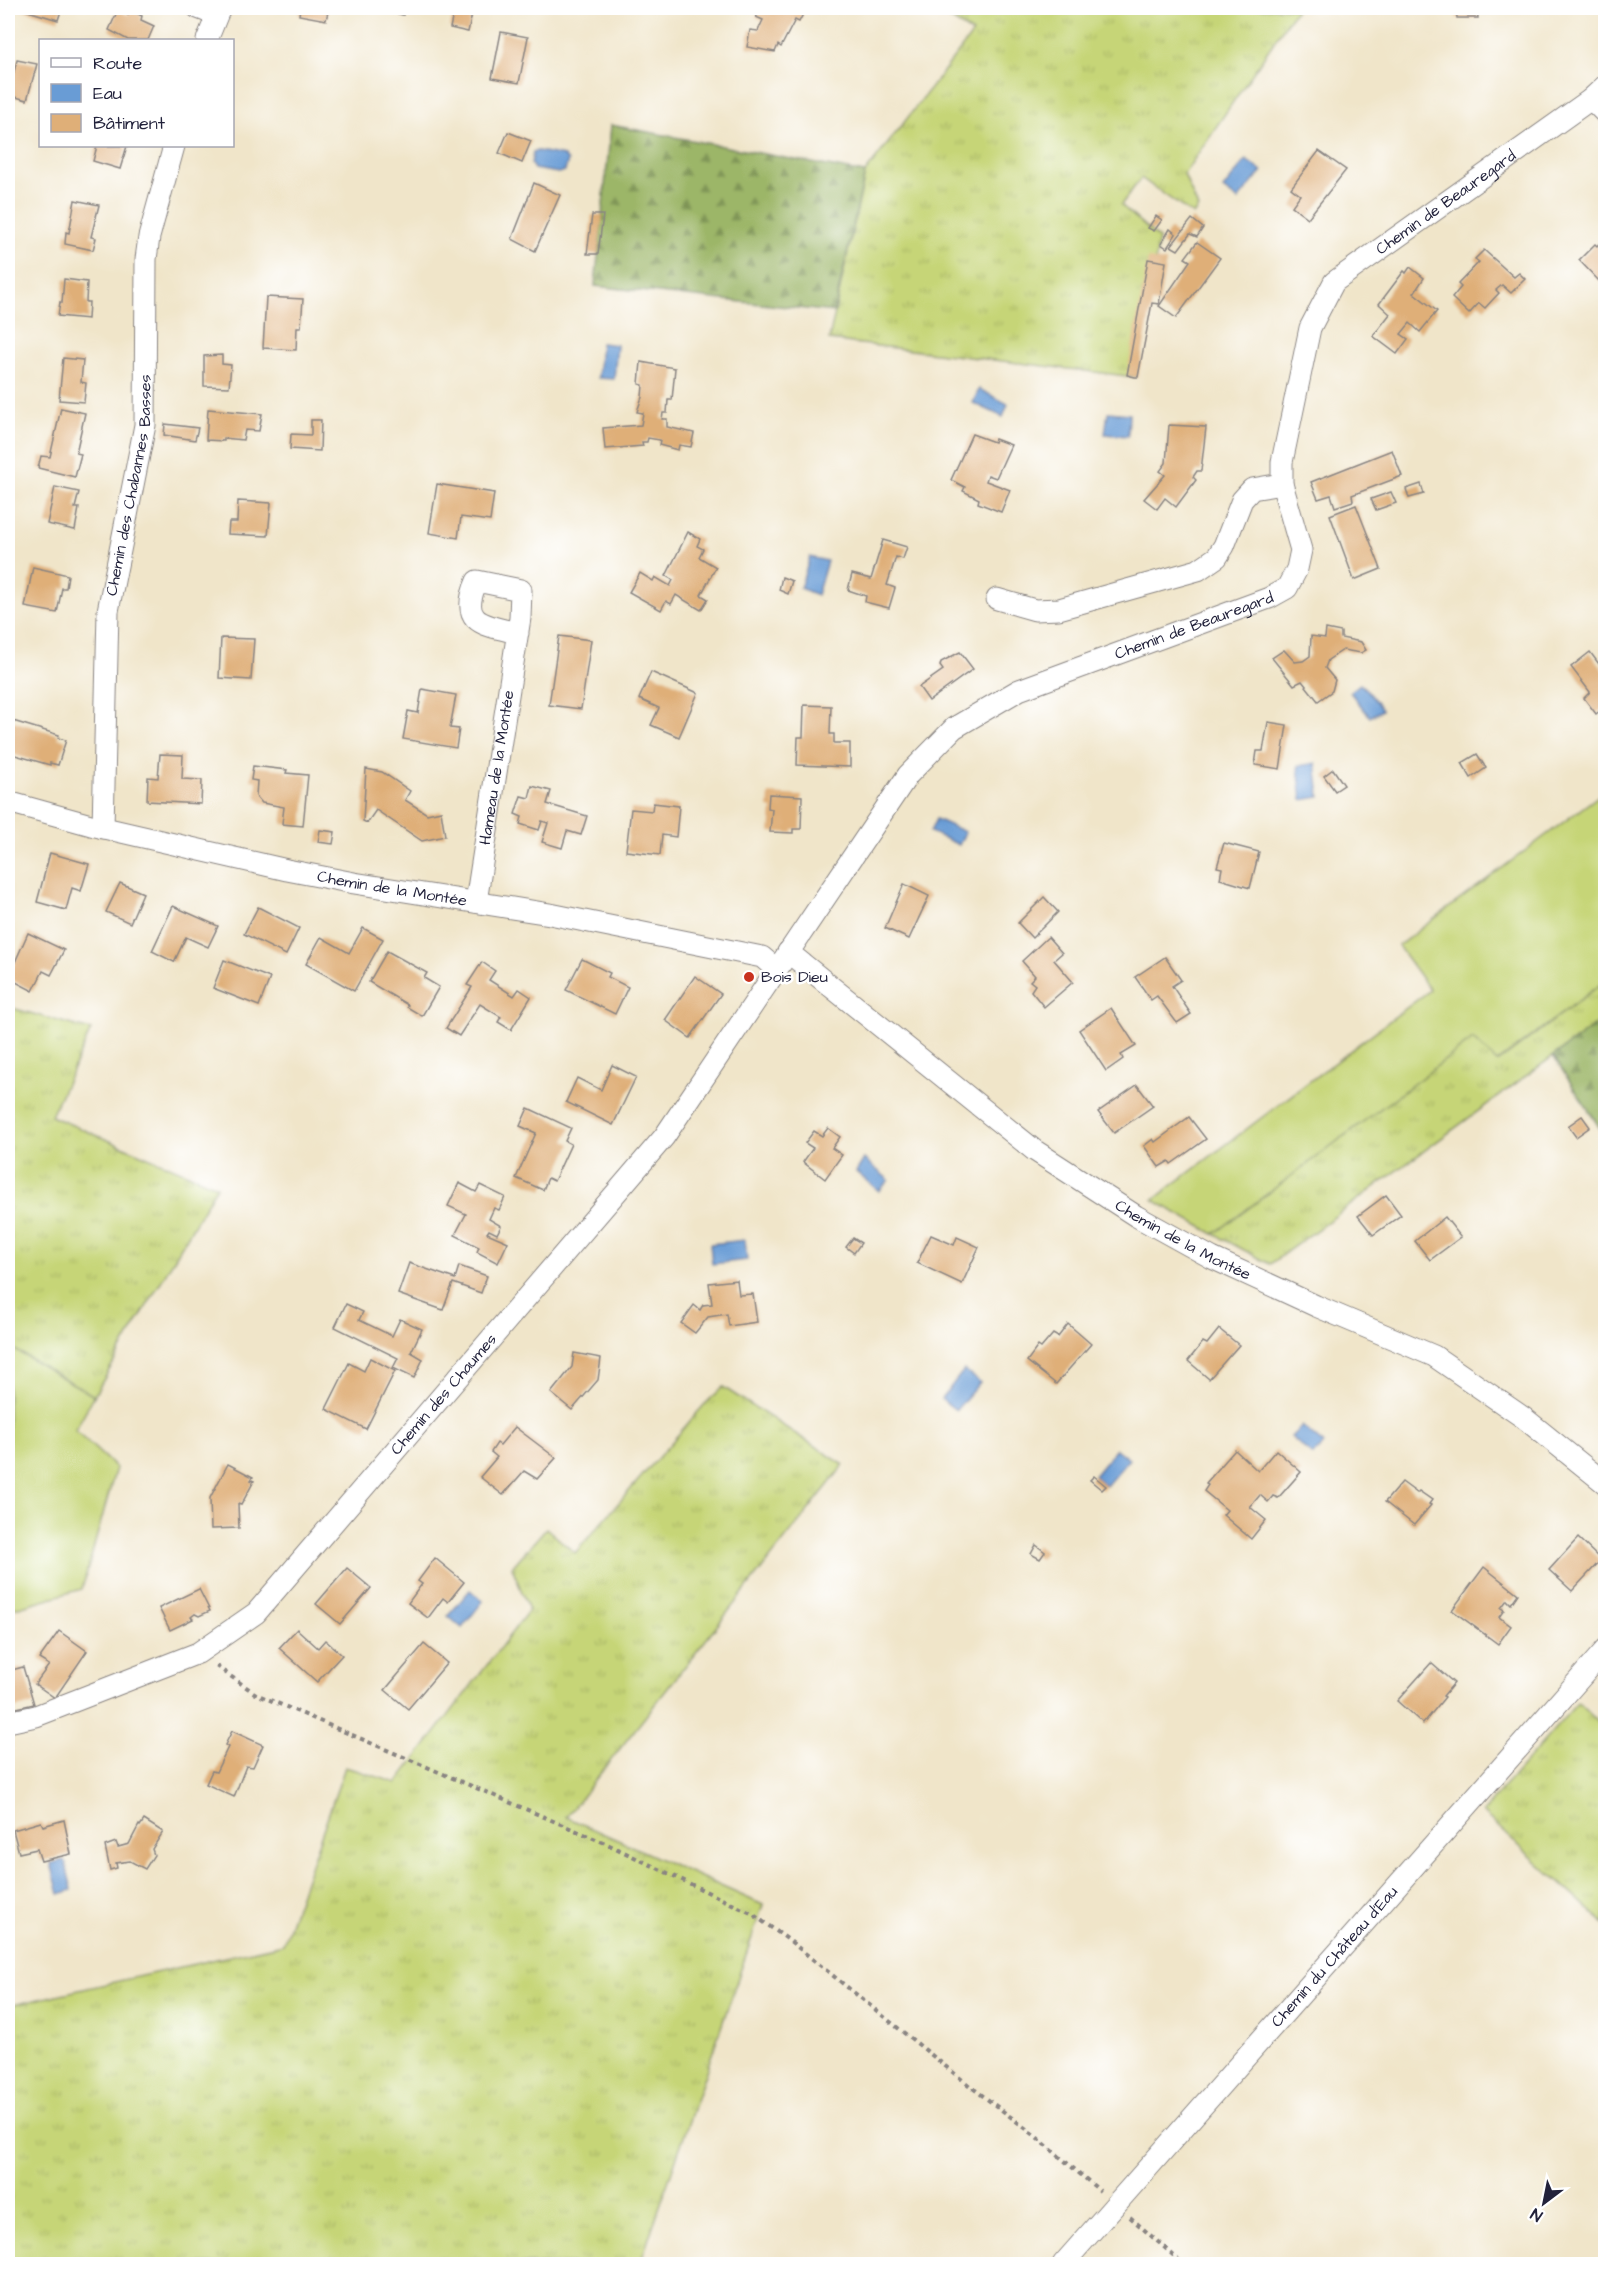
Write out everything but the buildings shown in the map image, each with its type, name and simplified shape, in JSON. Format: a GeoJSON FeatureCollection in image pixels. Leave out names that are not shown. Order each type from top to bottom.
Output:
{"type":"FeatureCollection","features":[{"type":"Feature","properties":{"kind":"street"},"geometry":{"type":"LineString","coordinates":[[207,39],[211,10]]}},
{"type":"Feature","properties":{"kind":"street","name":"Chemin de Beauregard"},"geometry":{"type":"LineString","coordinates":[[782,960],[908,775],[954,728],[1019,690],[1269,598],[1287,588],[1297,569],[1301,550],[1282,484],[1282,462],[1310,328],[1334,282],[1601,99]]}},
{"type":"Feature","properties":{"kind":"street","name":"Chemin des Chabannes Basses"},"geometry":{"type":"LineString","coordinates":[[103,828],[108,610],[145,425],[146,259],[149,237],[174,147]]}},
{"type":"Feature","properties":{"kind":"street"},"geometry":{"type":"LineString","coordinates":[[998,599],[1035,610],[1059,609],[1198,570],[1217,557],[1224,546],[1242,500],[1252,489],[1282,484]]}},
{"type":"Feature","properties":{"kind":"street","name":"Hameau de la Montée"},"geometry":{"type":"LineString","coordinates":[[476,902],[518,633]]}},
{"type":"Feature","properties":{"kind":"street","name":"Chemin de la Montée"},"geometry":{"type":"LineString","coordinates":[[8,802],[103,828],[286,870],[550,914],[782,960],[1034,1150],[1136,1216],[1212,1258],[1316,1306],[1434,1356],[1524,1418],[1605,1484]]}},
{"type":"Feature","properties":{"kind":"street","name":"Chemin des Chaumes"},"geometry":{"type":"LineString","coordinates":[[8,1722],[36,1716],[198,1653],[256,1613],[664,1137],[782,960]]}},
{"type":"Feature","properties":{"kind":"street","name":"Chemin du Château d'Eau"},"geometry":{"type":"LineString","coordinates":[[1063,2265],[1605,1649]]}},
{"type":"Feature","properties":{"kind":"path"},"geometry":{"type":"LineString","coordinates":[[198,1653],[256,1694],[605,1843],[751,1913],[790,1941],[1033,2134],[1184,2265]]}},
{"type":"Feature","properties":{"kind":"green space"},"geometry":{"type":"Polygon","coordinates":[[[932,8],[1297,8],[1184,174],[1198,208],[1193,215],[1141,178],[1121,205],[1159,239],[1135,377],[829,340],[865,173],[973,33],[932,8]]]}},
{"type":"Feature","properties":{"kind":"green space"},"geometry":{"type":"Polygon","coordinates":[[[611,125],[865,173],[834,312],[595,286],[611,125]]]}},
{"type":"Feature","properties":{"kind":"green space"},"geometry":{"type":"Polygon","coordinates":[[[1605,791],[1605,981],[1497,1062],[1473,1039],[1214,1234],[1153,1200],[1430,990],[1398,946],[1605,791]]]}},
{"type":"Feature","properties":{"kind":"green space"},"geometry":{"type":"Polygon","coordinates":[[[1605,981],[1605,1018],[1270,1264],[1214,1234],[1473,1038],[1498,1062],[1605,981]]]}},
{"type":"Feature","properties":{"kind":"green space"},"geometry":{"type":"Polygon","coordinates":[[[8,1007],[91,1030],[51,1116],[217,1186],[94,1396],[8,1346],[8,1007]]]}},
{"type":"Feature","properties":{"kind":"green space"},"geometry":{"type":"Polygon","coordinates":[[[1605,1018],[1605,1136],[1553,1056],[1605,1018]]]}},
{"type":"Feature","properties":{"kind":"green space"},"geometry":{"type":"Polygon","coordinates":[[[8,1346],[94,1396],[75,1430],[116,1468],[82,1589],[8,1610],[8,1346]]]}},
{"type":"Feature","properties":{"kind":"green space"},"geometry":{"type":"Polygon","coordinates":[[[723,1387],[844,1465],[566,1817],[763,1905],[640,2264],[8,2264],[8,2006],[283,1944],[345,1767],[397,1783],[529,1610],[512,1567],[546,1528],[575,1553],[704,1405],[723,1387]]]}},
{"type":"Feature","properties":{"kind":"green space"},"geometry":{"type":"Polygon","coordinates":[[[1578,1702],[1605,1729],[1605,1924],[1482,1812],[1578,1702]]]}},
{"type":"Feature","properties":{"kind":"water"},"geometry":{"type":"Polygon","coordinates":[[[533,152],[564,156],[568,161],[565,171],[558,173],[534,169],[531,164],[533,152]]]}},
{"type":"Feature","properties":{"kind":"water"},"geometry":{"type":"Polygon","coordinates":[[[1246,160],[1262,171],[1238,200],[1223,189],[1246,160]]]}},
{"type":"Feature","properties":{"kind":"water"},"geometry":{"type":"Polygon","coordinates":[[[601,343],[617,345],[614,379],[598,378],[601,343]]]}},
{"type":"Feature","properties":{"kind":"water"},"geometry":{"type":"Polygon","coordinates":[[[979,389],[1008,404],[1003,417],[973,403],[979,389]]]}},
{"type":"Feature","properties":{"kind":"water"},"geometry":{"type":"Polygon","coordinates":[[[1108,412],[1129,414],[1128,436],[1105,434],[1108,412]]]}},
{"type":"Feature","properties":{"kind":"water"},"geometry":{"type":"Polygon","coordinates":[[[810,557],[827,561],[817,595],[800,588],[810,557]]]}},
{"type":"Feature","properties":{"kind":"water"},"geometry":{"type":"Polygon","coordinates":[[[1360,684],[1382,710],[1370,717],[1350,692],[1360,684]]]}},
{"type":"Feature","properties":{"kind":"water"},"geometry":{"type":"Polygon","coordinates":[[[1316,763],[1320,797],[1302,800],[1298,766],[1316,763]]]}},
{"type":"Feature","properties":{"kind":"water"},"geometry":{"type":"Polygon","coordinates":[[[936,819],[965,832],[959,845],[930,832],[936,819]]]}},
{"type":"Feature","properties":{"kind":"water"},"geometry":{"type":"Polygon","coordinates":[[[864,1159],[889,1180],[879,1191],[856,1172],[864,1159]]]}},
{"type":"Feature","properties":{"kind":"water"},"geometry":{"type":"Polygon","coordinates":[[[745,1240],[747,1260],[712,1264],[710,1244],[745,1240]]]}},
{"type":"Feature","properties":{"kind":"water"},"geometry":{"type":"Polygon","coordinates":[[[964,1370],[980,1382],[956,1410],[941,1399],[964,1370]]]}},
{"type":"Feature","properties":{"kind":"water"},"geometry":{"type":"Polygon","coordinates":[[[1302,1426],[1323,1444],[1313,1456],[1291,1437],[1302,1426]]]}},
{"type":"Feature","properties":{"kind":"water"},"geometry":{"type":"Polygon","coordinates":[[[1116,1449],[1129,1459],[1106,1486],[1094,1476],[1116,1449]]]}},
{"type":"Feature","properties":{"kind":"water"},"geometry":{"type":"Polygon","coordinates":[[[470,1590],[483,1601],[462,1628],[448,1616],[470,1590]]]}},
{"type":"Feature","properties":{"kind":"water"},"geometry":{"type":"Polygon","coordinates":[[[65,1860],[72,1890],[59,1894],[51,1863],[65,1860]]]}},
{"type":"Feature","properties":{"kind":"place","name":"Bois Dieu"},"geometry":{"type":"Point","coordinates":[749,977]}}]}
